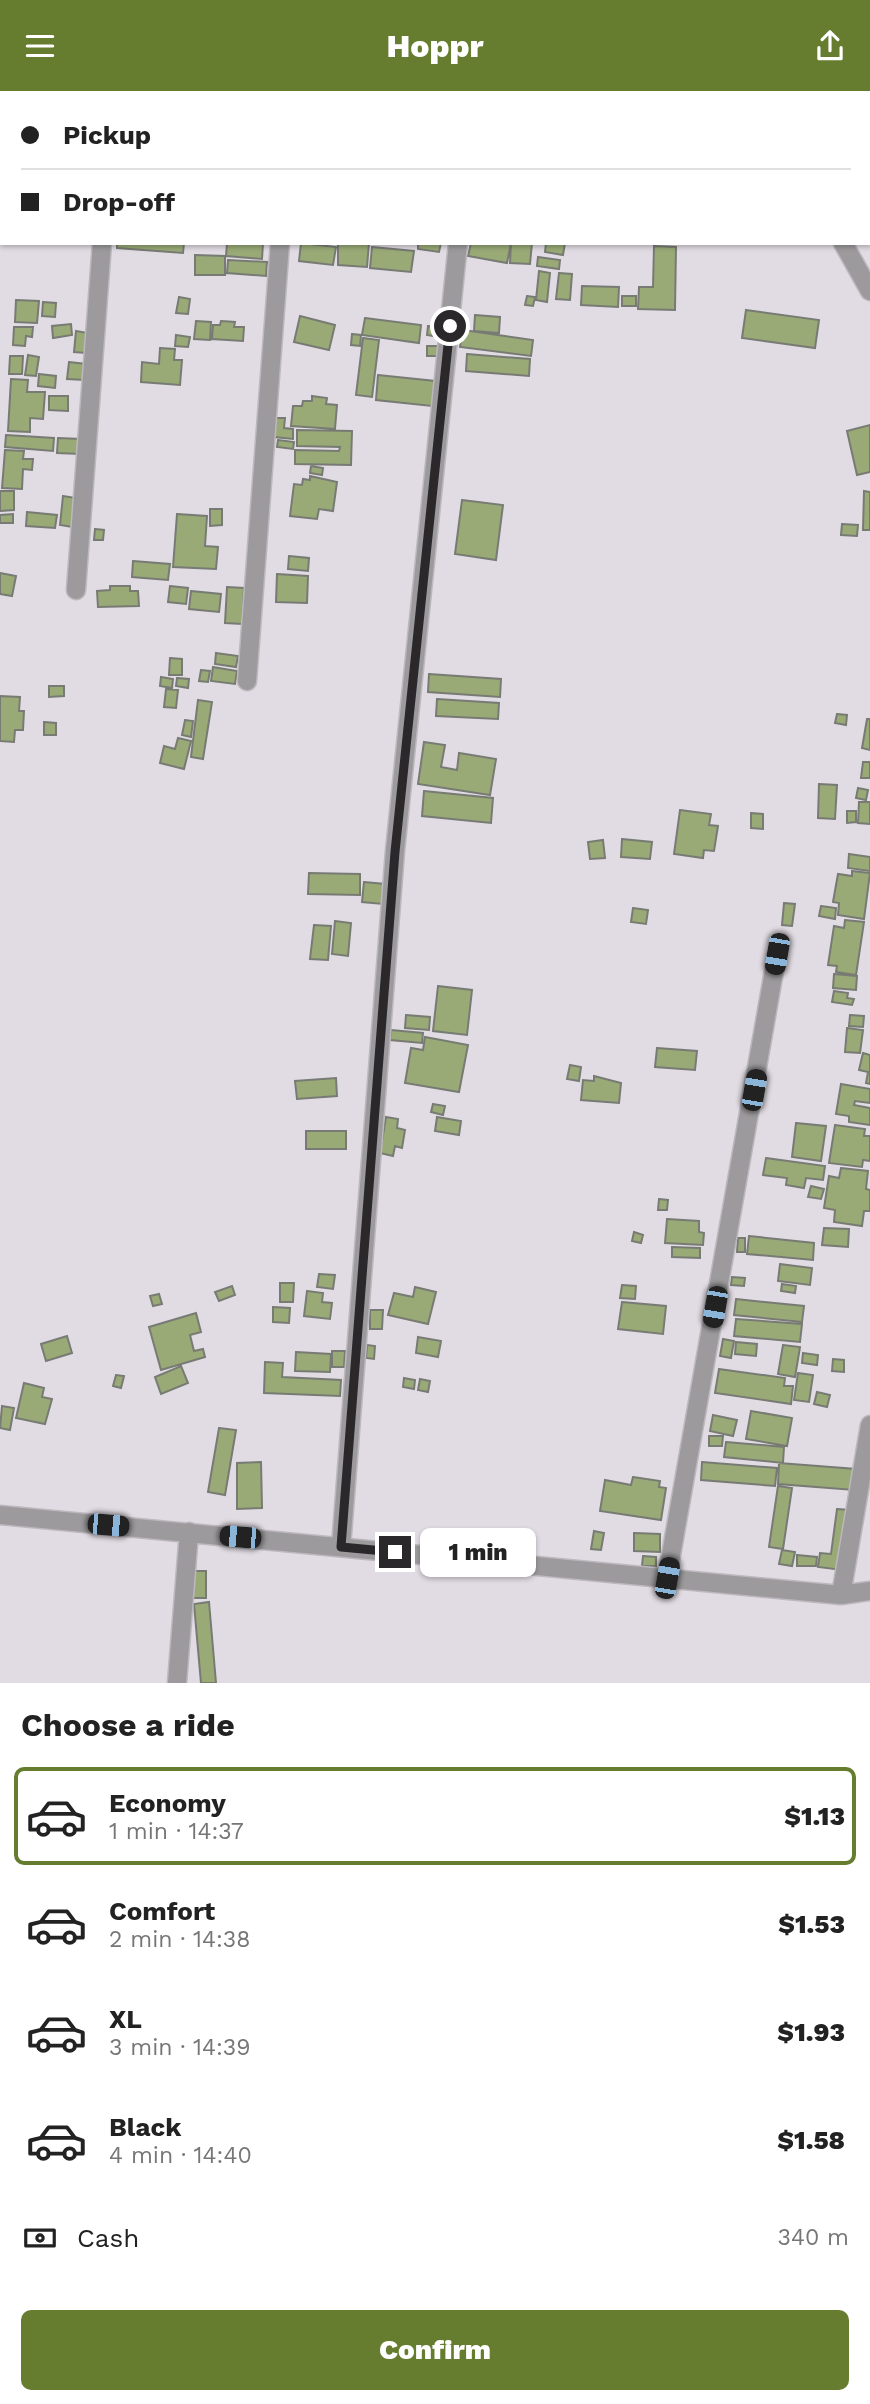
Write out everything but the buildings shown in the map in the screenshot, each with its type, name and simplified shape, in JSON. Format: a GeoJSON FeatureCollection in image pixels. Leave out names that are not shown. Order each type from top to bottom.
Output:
{"type":"FeatureCollection","features":[{"type":"Feature","properties":{"kind":"street"},"geometry":{"type":"LineString","coordinates":[[76,590],[102,245]]}},
{"type":"Feature","properties":{"kind":"street"},"geometry":{"type":"LineString","coordinates":[[247,681],[279,245]]}},
{"type":"Feature","properties":{"kind":"street"},"geometry":{"type":"LineString","coordinates":[[341,1547],[395,852],[458,245]]}},
{"type":"Feature","properties":{"kind":"street"},"geometry":{"type":"LineString","coordinates":[[844,245],[870,291]]}},
{"type":"Feature","properties":{"kind":"street"},"geometry":{"type":"LineString","coordinates":[[667,1578],[777,954]]}},
{"type":"Feature","properties":{"kind":"street"},"geometry":{"type":"LineString","coordinates":[[841,1595],[870,1425]]}},
{"type":"Feature","properties":{"kind":"street"},"geometry":{"type":"LineString","coordinates":[[0,1515],[841,1595],[870,1591]]}},
{"type":"Feature","properties":{"kind":"street"},"geometry":{"type":"LineString","coordinates":[[177,1683],[189,1532]]}},
{"type":"Feature","properties":{"kind":"route"},"geometry":{"type":"LineString","coordinates":[[395,1552],[341,1547],[395,852],[450,326]]}}]}
